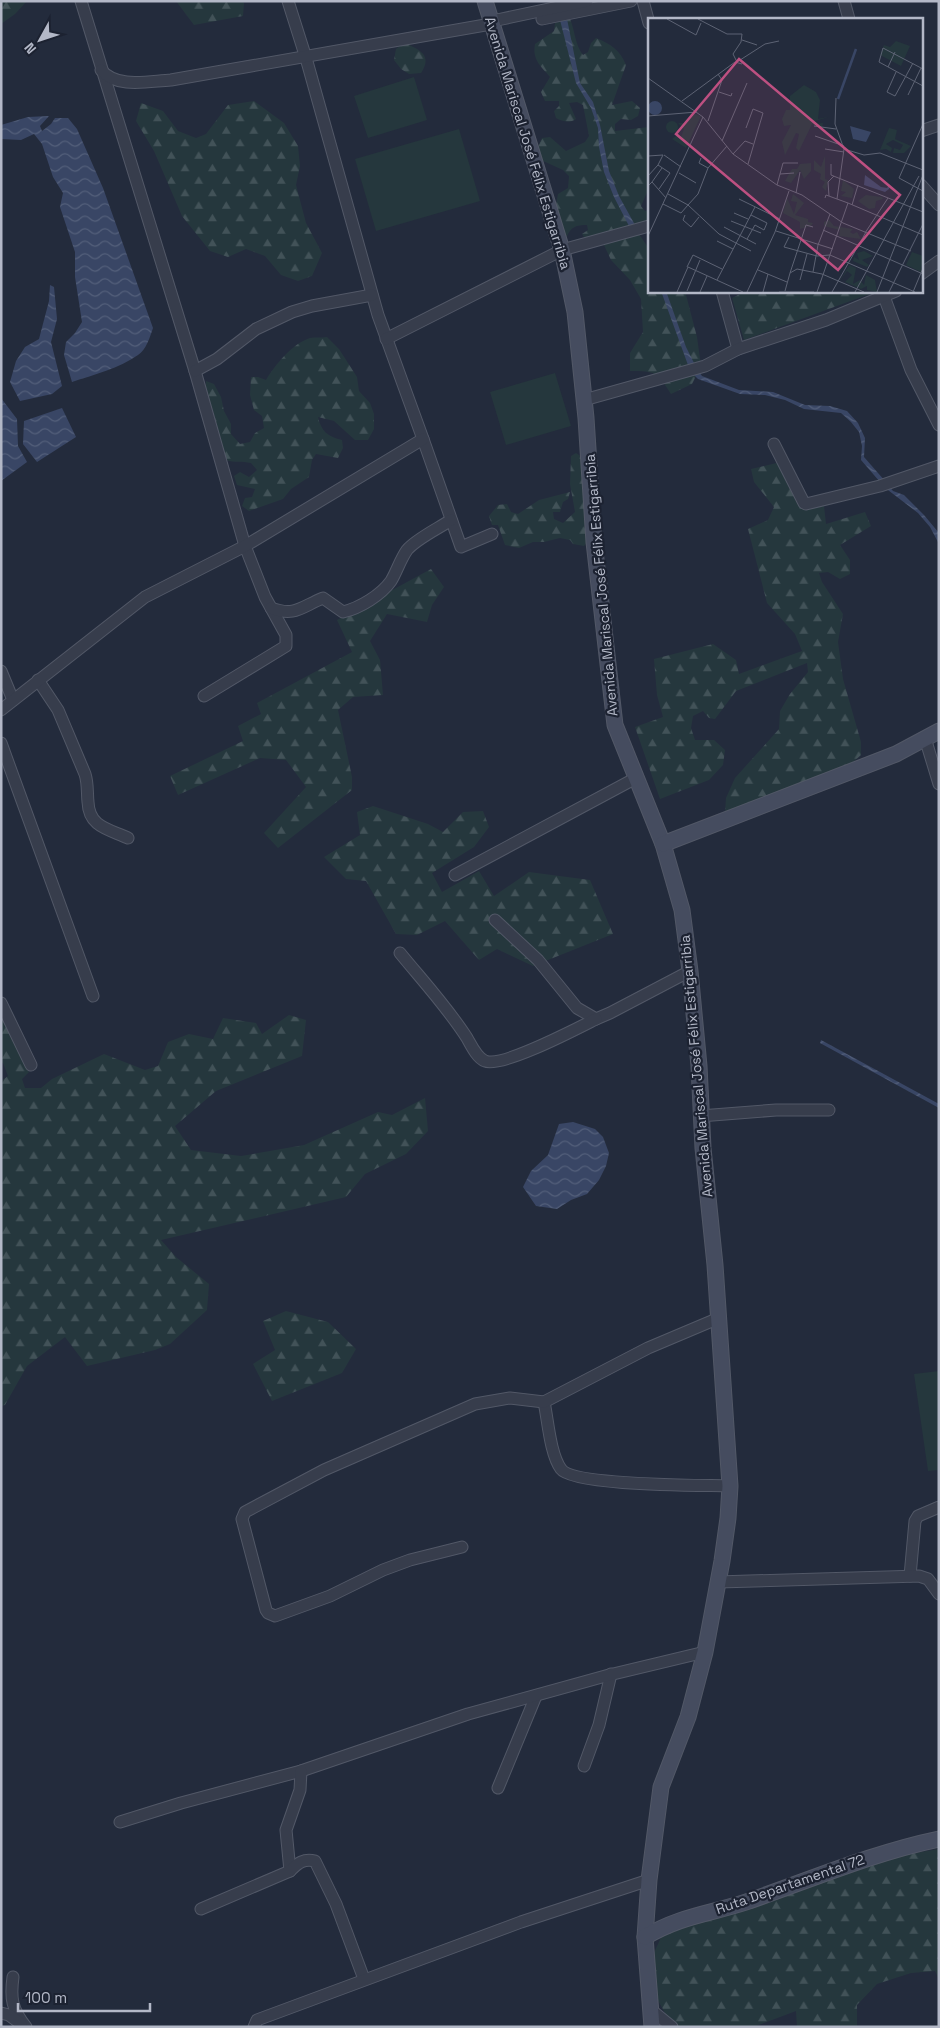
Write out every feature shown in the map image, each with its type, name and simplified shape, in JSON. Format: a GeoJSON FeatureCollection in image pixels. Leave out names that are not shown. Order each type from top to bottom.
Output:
{"type":"FeatureCollection","features":[{"type":"Feature","properties":{"kind":"main road","name":"Avenida Mariscal José Félix Estigarribia"},"geometry":{"type":"LineString","coordinates":[[485,1],[562,250],[575,312],[584,400],[594,542],[615,725],[663,844],[682,910],[699,1066],[700,1116],[719,1318],[730,1486],[728,1518],[705,1652],[688,1716],[661,1787],[649,1880],[645,1937],[652,2027]]}},
{"type":"Feature","properties":{"kind":"main road"},"geometry":{"type":"LineString","coordinates":[[663,844],[896,754],[932,735]]}},
{"type":"Feature","properties":{"kind":"main road","name":"Ruta Departamental 72"},"geometry":{"type":"LineString","coordinates":[[645,1937],[664,1925],[743,1903],[870,1857],[939,1839]]}},
{"type":"Feature","properties":{"kind":"street"},"geometry":{"type":"LineString","coordinates":[[81,1],[195,371],[245,546],[257,580],[286,636],[286,646],[204,696]]}},
{"type":"Feature","properties":{"kind":"street"},"geometry":{"type":"LineString","coordinates":[[288,1],[306,58],[372,295],[461,548],[492,534]]}},
{"type":"Feature","properties":{"kind":"street"},"geometry":{"type":"LineString","coordinates":[[567,10],[587,1]]}},
{"type":"Feature","properties":{"kind":"street"},"geometry":{"type":"LineString","coordinates":[[101,70],[106,76],[121,81],[171,80],[306,58],[492,24],[498,27],[567,10],[631,1]]}},
{"type":"Feature","properties":{"kind":"street"},"geometry":{"type":"LineString","coordinates":[[643,1],[648,18]]}},
{"type":"Feature","properties":{"kind":"street"},"geometry":{"type":"LineString","coordinates":[[844,1],[849,18]]}},
{"type":"Feature","properties":{"kind":"street"},"geometry":{"type":"LineString","coordinates":[[922,131],[939,125]]}},
{"type":"Feature","properties":{"kind":"street"},"geometry":{"type":"LineString","coordinates":[[922,186],[939,205]]}},
{"type":"Feature","properties":{"kind":"street"},"geometry":{"type":"LineString","coordinates":[[386,339],[562,250],[648,226]]}},
{"type":"Feature","properties":{"kind":"street"},"geometry":{"type":"LineString","coordinates":[[922,273],[939,261]]}},
{"type":"Feature","properties":{"kind":"street"},"geometry":{"type":"LineString","coordinates":[[722,292],[738,349]]}},
{"type":"Feature","properties":{"kind":"street"},"geometry":{"type":"LineString","coordinates":[[584,400],[705,366],[738,349],[826,320],[883,294],[912,370],[939,425]]}},
{"type":"Feature","properties":{"kind":"street"},"geometry":{"type":"LineString","coordinates":[[195,371],[217,359],[256,329],[292,312],[312,306],[372,295]]}},
{"type":"Feature","properties":{"kind":"street"},"geometry":{"type":"LineString","coordinates":[[1,710],[145,597],[245,546],[424,439]]}},
{"type":"Feature","properties":{"kind":"street"},"geometry":{"type":"LineString","coordinates":[[774,444],[806,504],[880,486],[939,466]]}},
{"type":"Feature","properties":{"kind":"street"},"geometry":{"type":"LineString","coordinates":[[271,608],[285,613],[300,611],[323,598],[344,612],[350,610],[384,590],[392,580],[399,562],[408,549],[452,520]]}},
{"type":"Feature","properties":{"kind":"street"},"geometry":{"type":"LineString","coordinates":[[1,671],[13,700]]}},
{"type":"Feature","properties":{"kind":"street"},"geometry":{"type":"LineString","coordinates":[[38,680],[58,710],[85,774],[88,782],[89,814],[97,824],[128,838]]}},
{"type":"Feature","properties":{"kind":"street"},"geometry":{"type":"LineString","coordinates":[[932,735],[939,784]]}},
{"type":"Feature","properties":{"kind":"street"},"geometry":{"type":"LineString","coordinates":[[1,743],[93,996]]}},
{"type":"Feature","properties":{"kind":"street"},"geometry":{"type":"LineString","coordinates":[[455,875],[636,778]]}},
{"type":"Feature","properties":{"kind":"street"},"geometry":{"type":"LineString","coordinates":[[496,920],[538,960],[577,1008],[596,1019]]}},
{"type":"Feature","properties":{"kind":"street"},"geometry":{"type":"LineString","coordinates":[[400,953],[463,1032],[480,1058],[486,1062],[497,1062],[554,1040],[690,971]]}},
{"type":"Feature","properties":{"kind":"street"},"geometry":{"type":"LineString","coordinates":[[1,1003],[31,1065]]}},
{"type":"Feature","properties":{"kind":"street"},"geometry":{"type":"LineString","coordinates":[[700,1116],[776,1110],[829,1110]]}},
{"type":"Feature","properties":{"kind":"street"},"geometry":{"type":"LineString","coordinates":[[462,1547],[410,1560],[330,1596],[275,1616],[266,1610],[242,1518],[245,1512],[324,1470],[474,1404],[510,1398],[544,1402],[648,1348],[719,1318]]}},
{"type":"Feature","properties":{"kind":"street"},"geometry":{"type":"LineString","coordinates":[[544,1402],[555,1457],[566,1474],[601,1480],[672,1486],[730,1486]]}},
{"type":"Feature","properties":{"kind":"street"},"geometry":{"type":"LineString","coordinates":[[910,1576],[915,1520],[918,1516],[939,1507]]}},
{"type":"Feature","properties":{"kind":"street"},"geometry":{"type":"LineString","coordinates":[[718,1582],[910,1576],[928,1579],[939,1594]]}},
{"type":"Feature","properties":{"kind":"street"},"geometry":{"type":"LineString","coordinates":[[120,1822],[181,1803],[301,1771],[468,1714],[612,1674],[705,1652]]}},
{"type":"Feature","properties":{"kind":"street"},"geometry":{"type":"LineString","coordinates":[[584,1766],[599,1725],[612,1674]]}},
{"type":"Feature","properties":{"kind":"street"},"geometry":{"type":"LineString","coordinates":[[498,1788],[536,1696]]}},
{"type":"Feature","properties":{"kind":"street"},"geometry":{"type":"LineString","coordinates":[[290,1871],[286,1830],[300,1790],[301,1771]]}},
{"type":"Feature","properties":{"kind":"street"},"geometry":{"type":"LineString","coordinates":[[201,1909],[290,1871],[301,1861],[309,1859],[315,1861],[336,1904],[364,1979]]}},
{"type":"Feature","properties":{"kind":"street"},"geometry":{"type":"LineString","coordinates":[[254,2027],[257,2020],[364,1979],[521,1922],[649,1880]]}},
{"type":"Feature","properties":{"kind":"street"},"geometry":{"type":"LineString","coordinates":[[13,1977],[11,1994],[13,2006],[26,2027]]}},
{"type":"Feature","properties":{"kind":"street"},"geometry":{"type":"LineString","coordinates":[[650,2009],[672,2027]]}},
{"type":"Feature","properties":{"kind":"street"},"geometry":{"type":"LineString","coordinates":[[1,2013],[9,2015],[26,2027]]}},
{"type":"Feature","properties":{"kind":"green space"},"geometry":{"type":"Polygon","coordinates":[[[1,1],[27,1],[15,14],[1,24],[1,1]]]}},
{"type":"Feature","properties":{"kind":"green space"},"geometry":{"type":"Polygon","coordinates":[[[176,1],[240,1],[244,3],[243,16],[194,25],[176,1]]]}},
{"type":"Feature","properties":{"kind":"green space"},"geometry":{"type":"Polygon","coordinates":[[[570,19],[578,47],[583,55],[588,52],[591,43],[596,38],[614,48],[621,55],[626,65],[612,105],[632,101],[640,108],[638,116],[631,120],[621,119],[615,124],[615,131],[648,127],[648,190],[641,206],[645,211],[648,210],[648,223],[587,241],[582,234],[588,230],[587,225],[580,225],[574,227],[567,236],[562,238],[555,210],[558,194],[568,188],[569,176],[563,170],[541,160],[537,149],[542,138],[550,137],[566,151],[585,142],[589,136],[583,105],[577,102],[569,103],[576,119],[566,122],[556,118],[554,111],[559,106],[559,101],[545,101],[541,92],[550,77],[536,59],[535,44],[554,31],[555,23],[570,19]]]}},
{"type":"Feature","properties":{"kind":"green space"},"geometry":{"type":"Polygon","coordinates":[[[404,43],[419,50],[425,57],[426,62],[421,73],[409,74],[401,69],[394,60],[396,49],[404,43]]]}},
{"type":"Feature","properties":{"kind":"green space"},"geometry":{"type":"Polygon","coordinates":[[[414,77],[427,120],[368,138],[354,96],[414,77]]]}},
{"type":"Feature","properties":{"kind":"green space"},"geometry":{"type":"Polygon","coordinates":[[[254,101],[284,123],[298,146],[300,166],[296,185],[306,223],[322,253],[312,276],[298,281],[281,275],[265,256],[246,249],[228,257],[210,251],[182,216],[154,151],[136,121],[141,103],[163,111],[178,131],[196,138],[206,134],[228,105],[254,101]]]}},
{"type":"Feature","properties":{"kind":"green space"},"geometry":{"type":"Polygon","coordinates":[[[459,129],[480,201],[376,231],[355,159],[459,129]]]}},
{"type":"Feature","properties":{"kind":"green space"},"geometry":{"type":"Polygon","coordinates":[[[637,231],[648,248],[648,292],[685,292],[697,337],[701,366],[692,384],[671,394],[655,374],[651,372],[630,371],[630,353],[643,332],[641,299],[630,280],[611,260],[603,243],[637,231]]]}},
{"type":"Feature","properties":{"kind":"green space"},"geometry":{"type":"Polygon","coordinates":[[[744,292],[875,292],[744,340],[732,298],[744,292]]]}},
{"type":"Feature","properties":{"kind":"green space"},"geometry":{"type":"Polygon","coordinates":[[[327,337],[339,349],[357,377],[359,391],[370,403],[374,414],[374,429],[368,440],[355,440],[334,421],[318,417],[326,433],[342,440],[343,448],[338,458],[316,454],[312,460],[309,477],[291,489],[283,499],[249,511],[242,506],[245,498],[252,497],[255,489],[237,485],[234,476],[240,472],[249,477],[257,470],[251,463],[226,460],[213,411],[205,393],[206,381],[214,384],[221,397],[224,411],[231,424],[231,434],[240,444],[250,442],[255,433],[264,428],[262,416],[254,410],[250,395],[251,377],[266,380],[279,361],[297,345],[310,338],[327,337]]]}},
{"type":"Feature","properties":{"kind":"green space"},"geometry":{"type":"Polygon","coordinates":[[[555,373],[571,426],[506,445],[490,392],[555,373]]]}},
{"type":"Feature","properties":{"kind":"green space"},"geometry":{"type":"Polygon","coordinates":[[[576,453],[582,457],[590,539],[584,546],[573,544],[570,540],[560,538],[544,542],[533,542],[519,548],[505,545],[498,525],[492,525],[489,516],[498,505],[507,504],[511,512],[518,514],[539,500],[570,492],[568,499],[563,502],[560,512],[553,512],[554,519],[563,523],[575,512],[570,484],[571,456],[576,453]]]}},
{"type":"Feature","properties":{"kind":"green space"},"geometry":{"type":"Polygon","coordinates":[[[785,461],[807,501],[824,506],[826,524],[865,512],[871,526],[840,545],[850,560],[850,574],[840,579],[828,572],[819,573],[822,582],[843,614],[838,642],[843,679],[861,742],[861,755],[852,763],[838,769],[725,813],[726,798],[735,778],[779,729],[780,711],[790,694],[808,672],[807,663],[736,691],[715,719],[709,718],[703,711],[693,716],[691,728],[695,740],[714,740],[725,750],[723,765],[709,780],[660,799],[635,727],[663,717],[657,695],[654,659],[713,644],[736,660],[739,674],[802,651],[795,634],[767,603],[748,529],[768,520],[774,507],[754,482],[751,469],[785,461]]]}},
{"type":"Feature","properties":{"kind":"green space"},"geometry":{"type":"Polygon","coordinates":[[[431,569],[444,587],[432,605],[427,622],[387,614],[370,641],[380,660],[383,695],[353,697],[338,710],[352,777],[352,790],[278,848],[264,833],[306,787],[286,760],[260,758],[178,795],[170,776],[243,741],[238,726],[261,714],[257,703],[352,652],[337,620],[431,569]]]}},
{"type":"Feature","properties":{"kind":"green space"},"geometry":{"type":"Polygon","coordinates":[[[373,806],[428,824],[443,832],[463,812],[483,811],[489,827],[474,847],[432,873],[442,892],[479,871],[494,896],[529,872],[590,880],[613,934],[533,966],[497,949],[479,960],[445,921],[417,935],[396,934],[366,881],[346,879],[324,857],[360,835],[357,812],[373,806]]]}},
{"type":"Feature","properties":{"kind":"green space"},"geometry":{"type":"Polygon","coordinates":[[[289,1015],[306,1020],[302,1056],[216,1091],[175,1126],[191,1150],[241,1156],[304,1145],[378,1112],[392,1115],[425,1098],[428,1131],[406,1154],[365,1174],[346,1197],[161,1240],[176,1257],[209,1284],[207,1310],[170,1344],[155,1350],[87,1366],[65,1337],[27,1366],[5,1405],[1,1406],[1,1081],[8,1076],[1,1062],[1,1017],[29,1072],[22,1079],[25,1088],[41,1088],[52,1079],[104,1054],[145,1070],[158,1066],[168,1042],[189,1034],[213,1039],[223,1018],[256,1023],[262,1034],[289,1015]]]}},
{"type":"Feature","properties":{"kind":"green space"},"geometry":{"type":"Polygon","coordinates":[[[286,1311],[328,1322],[356,1349],[342,1373],[272,1401],[253,1364],[275,1350],[263,1321],[286,1311]]]}},
{"type":"Feature","properties":{"kind":"green space"},"geometry":{"type":"Polygon","coordinates":[[[939,1371],[939,1470],[928,1471],[914,1374],[939,1371]]]}},
{"type":"Feature","properties":{"kind":"green space"},"geometry":{"type":"Polygon","coordinates":[[[939,1849],[939,1979],[935,1971],[911,1973],[877,1984],[857,2005],[857,2027],[797,2027],[796,2011],[753,2027],[673,2027],[652,1990],[653,1955],[664,1931],[891,1857],[939,1849]]]}},
{"type":"Feature","properties":{"kind":"water"},"geometry":{"type":"Polygon","coordinates":[[[567,19],[580,83],[593,102],[600,125],[609,171],[619,196],[635,225],[629,226],[604,172],[599,147],[598,128],[591,108],[576,83],[560,20],[567,19]]]}},
{"type":"Feature","properties":{"kind":"water"},"geometry":{"type":"Polygon","coordinates":[[[49,116],[40,126],[42,131],[55,118],[68,118],[77,129],[103,188],[153,328],[141,353],[131,360],[72,382],[64,355],[66,342],[82,322],[75,277],[75,252],[60,207],[63,193],[53,177],[42,144],[34,134],[21,140],[1,139],[1,125],[28,117],[49,116]]]}},
{"type":"Feature","properties":{"kind":"water"},"geometry":{"type":"Polygon","coordinates":[[[50,285],[54,287],[57,319],[51,342],[62,386],[52,394],[20,401],[10,382],[16,361],[25,347],[39,339],[49,301],[50,285]]]}},
{"type":"Feature","properties":{"kind":"water"},"geometry":{"type":"Polygon","coordinates":[[[661,292],[666,292],[686,347],[694,363],[688,365],[661,292]]]}},
{"type":"Feature","properties":{"kind":"water"},"geometry":{"type":"Polygon","coordinates":[[[700,373],[702,376],[739,390],[773,392],[805,405],[830,406],[847,411],[858,423],[865,438],[864,457],[885,481],[880,482],[861,460],[862,446],[859,432],[841,413],[804,409],[785,400],[765,395],[740,394],[698,379],[694,375],[700,373]]]}},
{"type":"Feature","properties":{"kind":"water"},"geometry":{"type":"Polygon","coordinates":[[[1,398],[17,419],[18,446],[27,462],[1,481],[1,398]]]}},
{"type":"Feature","properties":{"kind":"water"},"geometry":{"type":"Polygon","coordinates":[[[62,408],[76,437],[37,462],[23,444],[24,421],[62,408]]]}},
{"type":"Feature","properties":{"kind":"water"},"geometry":{"type":"Polygon","coordinates":[[[889,486],[893,491],[904,495],[924,515],[939,533],[939,544],[930,527],[918,513],[884,487],[889,486]]]}},
{"type":"Feature","properties":{"kind":"water"},"geometry":{"type":"Polygon","coordinates":[[[821,1040],[939,1104],[939,1108],[820,1043],[821,1040]]]}},
{"type":"Feature","properties":{"kind":"water"},"geometry":{"type":"Polygon","coordinates":[[[573,1122],[595,1129],[603,1137],[609,1153],[606,1166],[599,1180],[587,1194],[571,1200],[557,1209],[536,1206],[523,1187],[531,1171],[548,1155],[559,1124],[573,1122]]]}}]}
